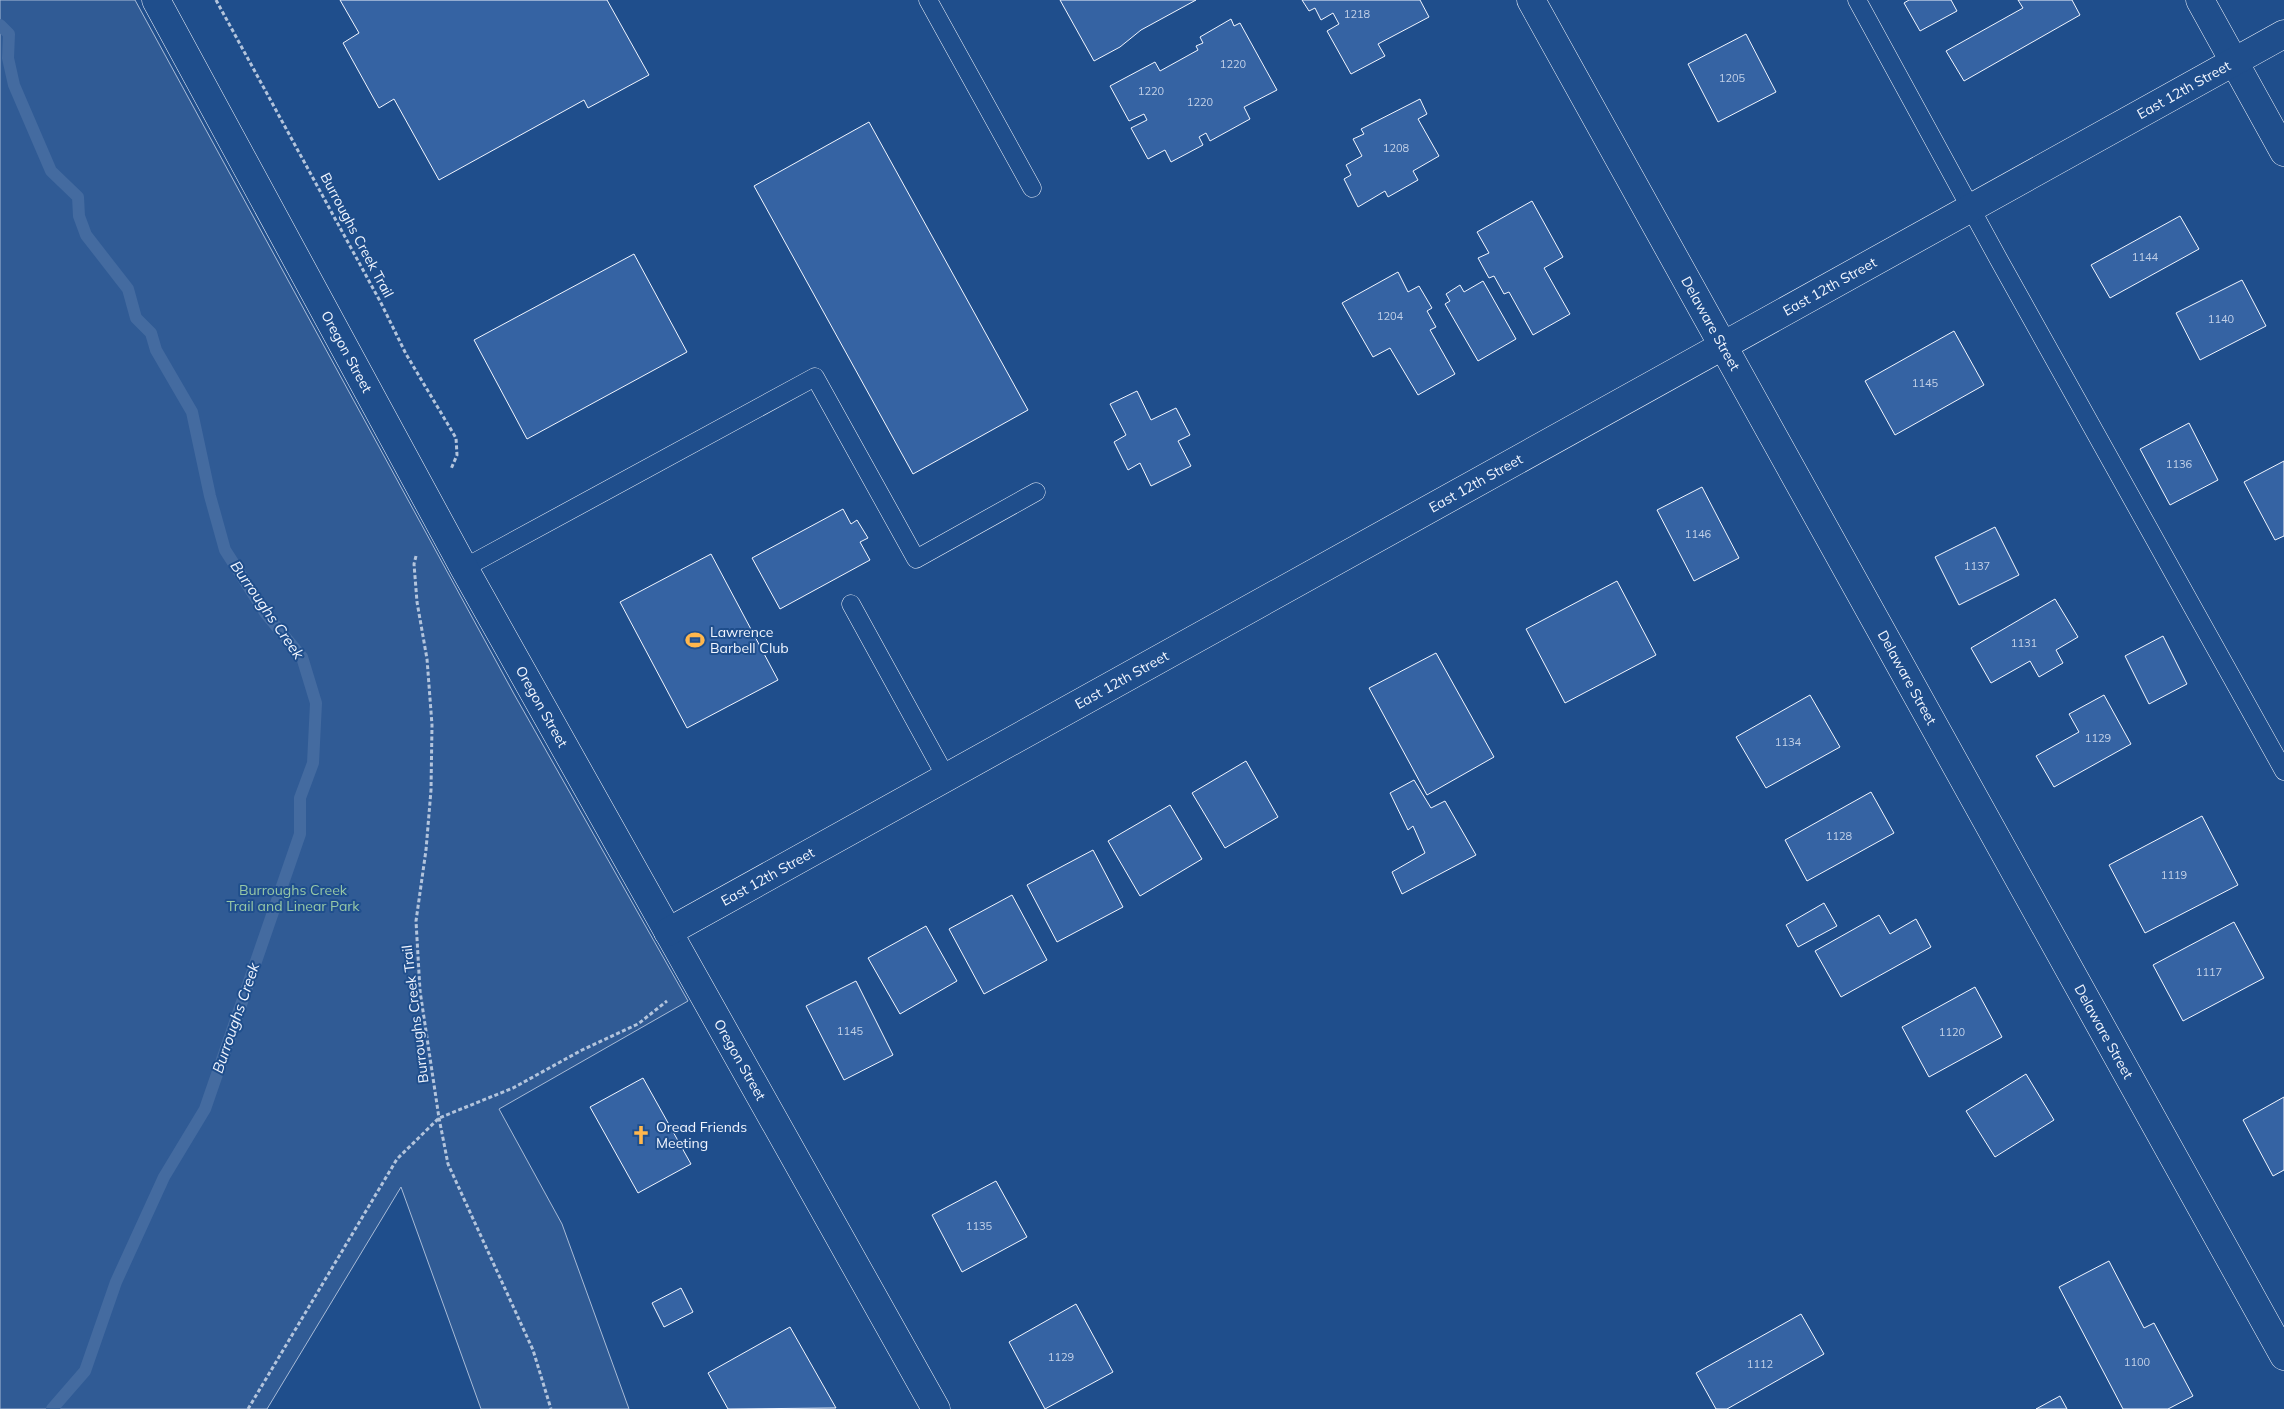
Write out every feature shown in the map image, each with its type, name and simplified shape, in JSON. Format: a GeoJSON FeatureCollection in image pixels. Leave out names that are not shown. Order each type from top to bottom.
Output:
{"type":"FeatureCollection","features":[{"type":"Feature","properties":{"kind":"street","name":"Oregon Street"},"geometry":{"type":"LineString","coordinates":[[156,0],[464,568],[936,1409]]}},
{"type":"Feature","properties":{"kind":"street","name":"Delaware Street"},"geometry":{"type":"LineString","coordinates":[[1531,0],[2284,1356]]}},
{"type":"Feature","properties":{"kind":"street"},"geometry":{"type":"LineString","coordinates":[[2200,0],[2284,152]]}},
{"type":"Feature","properties":{"kind":"street","name":"East 12th Street"},"geometry":{"type":"LineString","coordinates":[[668,932],[2284,34]]}},
{"type":"Feature","properties":{"kind":"lane"},"geometry":{"type":"LineString","coordinates":[[928,0],[1032,188]]}},
{"type":"Feature","properties":{"kind":"lane"},"geometry":{"type":"LineString","coordinates":[[1857,0],[2284,771]]}},
{"type":"Feature","properties":{"kind":"lane"},"geometry":{"type":"LineString","coordinates":[[464,568],[814,377],[916,559],[1036,492]]}},
{"type":"Feature","properties":{"kind":"lane"},"geometry":{"type":"LineString","coordinates":[[851,604],[946,777]]}},
{"type":"Feature","properties":{"kind":"path","name":"Burroughs Creek Trail"},"geometry":{"type":"LineString","coordinates":[[216,0],[381,303],[406,354],[456,438],[457,455],[448,477]]}},
{"type":"Feature","properties":{"kind":"path","name":"Burroughs Creek Trail"},"geometry":{"type":"LineString","coordinates":[[416,555],[414,564],[415,583],[427,659],[432,725],[429,816],[416,921],[420,991],[439,1118],[448,1164],[532,1350],[551,1409]]}},
{"type":"Feature","properties":{"kind":"path"},"geometry":{"type":"LineString","coordinates":[[248,1409],[397,1159],[439,1118],[513,1088],[582,1050],[638,1024],[680,991],[697,982]]}},
{"type":"Feature","properties":{"kind":"shaded area","name":"Burroughs Creek Trail and Linear Park"},"geometry":{"type":"Polygon","coordinates":[[[0,0],[135,0],[514,694],[688,1001],[499,1109],[562,1224],[629,1409],[481,1409],[401,1187],[267,1409],[0,1409],[0,0]]]}},
{"type":"Feature","properties":{"kind":"building"},"geometry":{"type":"Polygon","coordinates":[[[340,0],[607,0],[649,75],[588,108],[584,100],[439,180],[394,99],[379,108],[343,43],[359,33],[340,0]]]}},
{"type":"Feature","properties":{"kind":"building"},"geometry":{"type":"Polygon","coordinates":[[[1060,0],[1196,0],[1141,30],[1120,47],[1094,61],[1060,0]]]}},
{"type":"Feature","properties":{"kind":"building"},"geometry":{"type":"Polygon","coordinates":[[[1302,0],[1420,0],[1429,17],[1378,44],[1385,56],[1351,74],[1327,31],[1339,24],[1333,13],[1321,20],[1315,8],[1309,11],[1302,0]]]}},
{"type":"Feature","properties":{"kind":"building"},"geometry":{"type":"Polygon","coordinates":[[[1909,0],[1951,0],[1957,11],[1920,31],[1904,3],[1909,0]]]}},
{"type":"Feature","properties":{"kind":"building"},"geometry":{"type":"Polygon","coordinates":[[[2018,0],[2072,0],[2080,15],[1964,81],[1946,51],[2023,8],[2018,0]]]}},
{"type":"Feature","properties":{"kind":"building"},"geometry":{"type":"Polygon","coordinates":[[[1231,19],[1234,26],[1240,23],[1277,90],[1244,107],[1250,119],[1210,141],[1206,133],[1199,137],[1203,145],[1171,162],[1165,150],[1148,159],[1131,128],[1147,120],[1144,114],[1129,121],[1110,86],[1155,62],[1160,71],[1198,50],[1196,46],[1203,43],[1200,37],[1231,19]]]}},
{"type":"Feature","properties":{"kind":"building"},"geometry":{"type":"Polygon","coordinates":[[[1746,34],[1776,92],[1718,122],[1688,64],[1746,34]]]}},
{"type":"Feature","properties":{"kind":"building"},"geometry":{"type":"Polygon","coordinates":[[[1420,99],[1427,114],[1418,119],[1439,156],[1413,171],[1418,180],[1388,197],[1385,191],[1358,207],[1344,179],[1351,175],[1346,165],[1362,156],[1353,139],[1364,134],[1361,129],[1420,99]]]}},
{"type":"Feature","properties":{"kind":"building"},"geometry":{"type":"Polygon","coordinates":[[[869,122],[1028,410],[913,474],[754,186],[869,122]]]}},
{"type":"Feature","properties":{"kind":"building"},"geometry":{"type":"Polygon","coordinates":[[[1532,201],[1563,257],[1544,268],[1570,314],[1533,335],[1509,292],[1504,294],[1494,276],[1489,278],[1478,258],[1489,253],[1477,232],[1532,201]]]}},
{"type":"Feature","properties":{"kind":"building"},"geometry":{"type":"Polygon","coordinates":[[[2180,216],[2199,249],[2110,298],[2091,265],[2180,216]]]}},
{"type":"Feature","properties":{"kind":"building"},"geometry":{"type":"Polygon","coordinates":[[[634,254],[687,352],[527,439],[474,340],[634,254]]]}},
{"type":"Feature","properties":{"kind":"building"},"geometry":{"type":"Polygon","coordinates":[[[1398,272],[1408,292],[1419,286],[1432,308],[1427,311],[1436,327],[1430,330],[1455,374],[1418,395],[1390,348],[1373,357],[1342,303],[1398,272]]]}},
{"type":"Feature","properties":{"kind":"building"},"geometry":{"type":"Polygon","coordinates":[[[2242,280],[2266,326],[2200,360],[2176,313],[2242,280]]]}},
{"type":"Feature","properties":{"kind":"building"},"geometry":{"type":"Polygon","coordinates":[[[1483,281],[1516,339],[1478,361],[1445,304],[1450,301],[1446,294],[1460,285],[1464,292],[1483,281]]]}},
{"type":"Feature","properties":{"kind":"building"},"geometry":{"type":"Polygon","coordinates":[[[1954,331],[1984,385],[1895,435],[1865,381],[1954,331]]]}},
{"type":"Feature","properties":{"kind":"building"},"geometry":{"type":"Polygon","coordinates":[[[1137,391],[1151,420],[1176,408],[1190,435],[1178,441],[1191,466],[1151,486],[1140,463],[1128,470],[1114,442],[1126,435],[1110,404],[1137,391]]]}},
{"type":"Feature","properties":{"kind":"building"},"geometry":{"type":"Polygon","coordinates":[[[2189,423],[2218,480],[2170,505],[2140,449],[2189,423]]]}},
{"type":"Feature","properties":{"kind":"building"},"geometry":{"type":"Polygon","coordinates":[[[2284,461],[2284,536],[2275,540],[2244,482],[2284,461]]]}},
{"type":"Feature","properties":{"kind":"building"},"geometry":{"type":"Polygon","coordinates":[[[1702,487],[1739,558],[1694,581],[1657,510],[1702,487]]]}},
{"type":"Feature","properties":{"kind":"building"},"geometry":{"type":"Polygon","coordinates":[[[843,509],[851,524],[857,520],[868,538],[860,542],[870,560],[780,609],[752,558],[843,509]]]}},
{"type":"Feature","properties":{"kind":"building"},"geometry":{"type":"Polygon","coordinates":[[[1995,527],[2019,575],[1959,605],[1935,557],[1995,527]]]}},
{"type":"Feature","properties":{"kind":"building"},"geometry":{"type":"Polygon","coordinates":[[[711,554],[778,680],[687,728],[620,602],[711,554]]]}},
{"type":"Feature","properties":{"kind":"building"},"geometry":{"type":"Polygon","coordinates":[[[1617,581],[1656,655],[1565,703],[1526,629],[1617,581]]]}},
{"type":"Feature","properties":{"kind":"building"},"geometry":{"type":"Polygon","coordinates":[[[2055,599],[2078,637],[2056,650],[2063,663],[2039,677],[2030,661],[1991,683],[1971,648],[2055,599]]]}},
{"type":"Feature","properties":{"kind":"building"},"geometry":{"type":"Polygon","coordinates":[[[2163,636],[2187,684],[2149,704],[2125,656],[2163,636]]]}},
{"type":"Feature","properties":{"kind":"building"},"geometry":{"type":"Polygon","coordinates":[[[1436,653],[1494,757],[1427,795],[1369,688],[1436,653]]]}},
{"type":"Feature","properties":{"kind":"building"},"geometry":{"type":"Polygon","coordinates":[[[1810,695],[1840,747],[1766,788],[1736,737],[1810,695]]]}},
{"type":"Feature","properties":{"kind":"building"},"geometry":{"type":"Polygon","coordinates":[[[2104,695],[2131,744],[2054,787],[2036,756],[2079,732],[2069,714],[2104,695]]]}},
{"type":"Feature","properties":{"kind":"building"},"geometry":{"type":"Polygon","coordinates":[[[1246,761],[1278,817],[1225,848],[1192,793],[1246,761]]]}},
{"type":"Feature","properties":{"kind":"building"},"geometry":{"type":"Polygon","coordinates":[[[1414,780],[1431,808],[1445,801],[1476,855],[1402,894],[1392,872],[1425,853],[1413,826],[1408,830],[1390,793],[1414,780]]]}},
{"type":"Feature","properties":{"kind":"building"},"geometry":{"type":"Polygon","coordinates":[[[1871,792],[1894,833],[1807,881],[1785,840],[1871,792]]]}},
{"type":"Feature","properties":{"kind":"building"},"geometry":{"type":"Polygon","coordinates":[[[1170,805],[1202,859],[1140,896],[1108,841],[1170,805]]]}},
{"type":"Feature","properties":{"kind":"building"},"geometry":{"type":"Polygon","coordinates":[[[2202,816],[2238,885],[2145,933],[2109,865],[2202,816]]]}},
{"type":"Feature","properties":{"kind":"building"},"geometry":{"type":"Polygon","coordinates":[[[1093,850],[1123,907],[1057,942],[1027,885],[1093,850]]]}},
{"type":"Feature","properties":{"kind":"building"},"geometry":{"type":"Polygon","coordinates":[[[1012,895],[1047,960],[984,994],[949,929],[1012,895]]]}},
{"type":"Feature","properties":{"kind":"building"},"geometry":{"type":"Polygon","coordinates":[[[1824,903],[1837,926],[1798,947],[1786,925],[1824,903]]]}},
{"type":"Feature","properties":{"kind":"building"},"geometry":{"type":"Polygon","coordinates":[[[1879,915],[1890,934],[1916,919],[1931,947],[1841,997],[1815,951],[1879,915]]]}},
{"type":"Feature","properties":{"kind":"building"},"geometry":{"type":"Polygon","coordinates":[[[2234,922],[2264,978],[2183,1021],[2153,965],[2234,922]]]}},
{"type":"Feature","properties":{"kind":"building"},"geometry":{"type":"Polygon","coordinates":[[[926,926],[957,981],[900,1014],[868,958],[926,926]]]}},
{"type":"Feature","properties":{"kind":"building"},"geometry":{"type":"Polygon","coordinates":[[[856,981],[893,1055],[844,1080],[806,1006],[856,981]]]}},
{"type":"Feature","properties":{"kind":"building"},"geometry":{"type":"Polygon","coordinates":[[[1975,987],[2002,1037],[1929,1077],[1902,1027],[1975,987]]]}},
{"type":"Feature","properties":{"kind":"building"},"geometry":{"type":"Polygon","coordinates":[[[2026,1074],[2054,1120],[1995,1157],[1966,1111],[2026,1074]]]}},
{"type":"Feature","properties":{"kind":"building","name":"Oread Friends Meeting"},"geometry":{"type":"Polygon","coordinates":[[[643,1078],[691,1164],[638,1193],[590,1107],[643,1078]]]}},
{"type":"Feature","properties":{"kind":"building"},"geometry":{"type":"Polygon","coordinates":[[[2284,1097],[2284,1170],[2273,1176],[2243,1120],[2284,1097]]]}},
{"type":"Feature","properties":{"kind":"building"},"geometry":{"type":"Polygon","coordinates":[[[996,1181],[1027,1237],[962,1272],[932,1215],[996,1181]]]}},
{"type":"Feature","properties":{"kind":"building"},"geometry":{"type":"Polygon","coordinates":[[[2109,1261],[2144,1328],[2154,1323],[2193,1396],[2168,1409],[2123,1409],[2059,1287],[2109,1261]]]}},
{"type":"Feature","properties":{"kind":"building"},"geometry":{"type":"Polygon","coordinates":[[[681,1288],[693,1312],[664,1327],[652,1303],[681,1288]]]}},
{"type":"Feature","properties":{"kind":"building"},"geometry":{"type":"Polygon","coordinates":[[[1076,1304],[1113,1372],[1045,1409],[1009,1342],[1076,1304]]]}},
{"type":"Feature","properties":{"kind":"building"},"geometry":{"type":"Polygon","coordinates":[[[1801,1314],[1824,1354],[1727,1409],[1716,1409],[1696,1373],[1801,1314]]]}},
{"type":"Feature","properties":{"kind":"building"},"geometry":{"type":"Polygon","coordinates":[[[790,1327],[836,1408],[728,1409],[708,1373],[790,1327]]]}},
{"type":"Feature","properties":{"kind":"building"},"geometry":{"type":"Polygon","coordinates":[[[2060,1396],[2067,1409],[2036,1409],[2060,1396]]]}},
{"type":"Feature","properties":{"kind":"waterway","name":"Burroughs Creek"},"geometry":{"type":"LineString","coordinates":[[0,25],[9,34],[8,58],[14,85],[51,171],[78,197],[79,216],[86,235],[128,289],[136,318],[151,333],[156,350],[192,412],[210,496],[225,550],[266,614],[302,657],[316,703],[313,763],[300,798],[300,834],[205,1109],[164,1177],[116,1282],[85,1371],[52,1409]]}},
{"type":"Feature","properties":{"kind":"place","name":"Lawrence Barbell Club"},"geometry":{"type":"Point","coordinates":[695,640]}},
{"type":"Feature","properties":{"kind":"place","name":"Oread Friends Meeting"},"geometry":{"type":"Point","coordinates":[641,1135]}}]}
